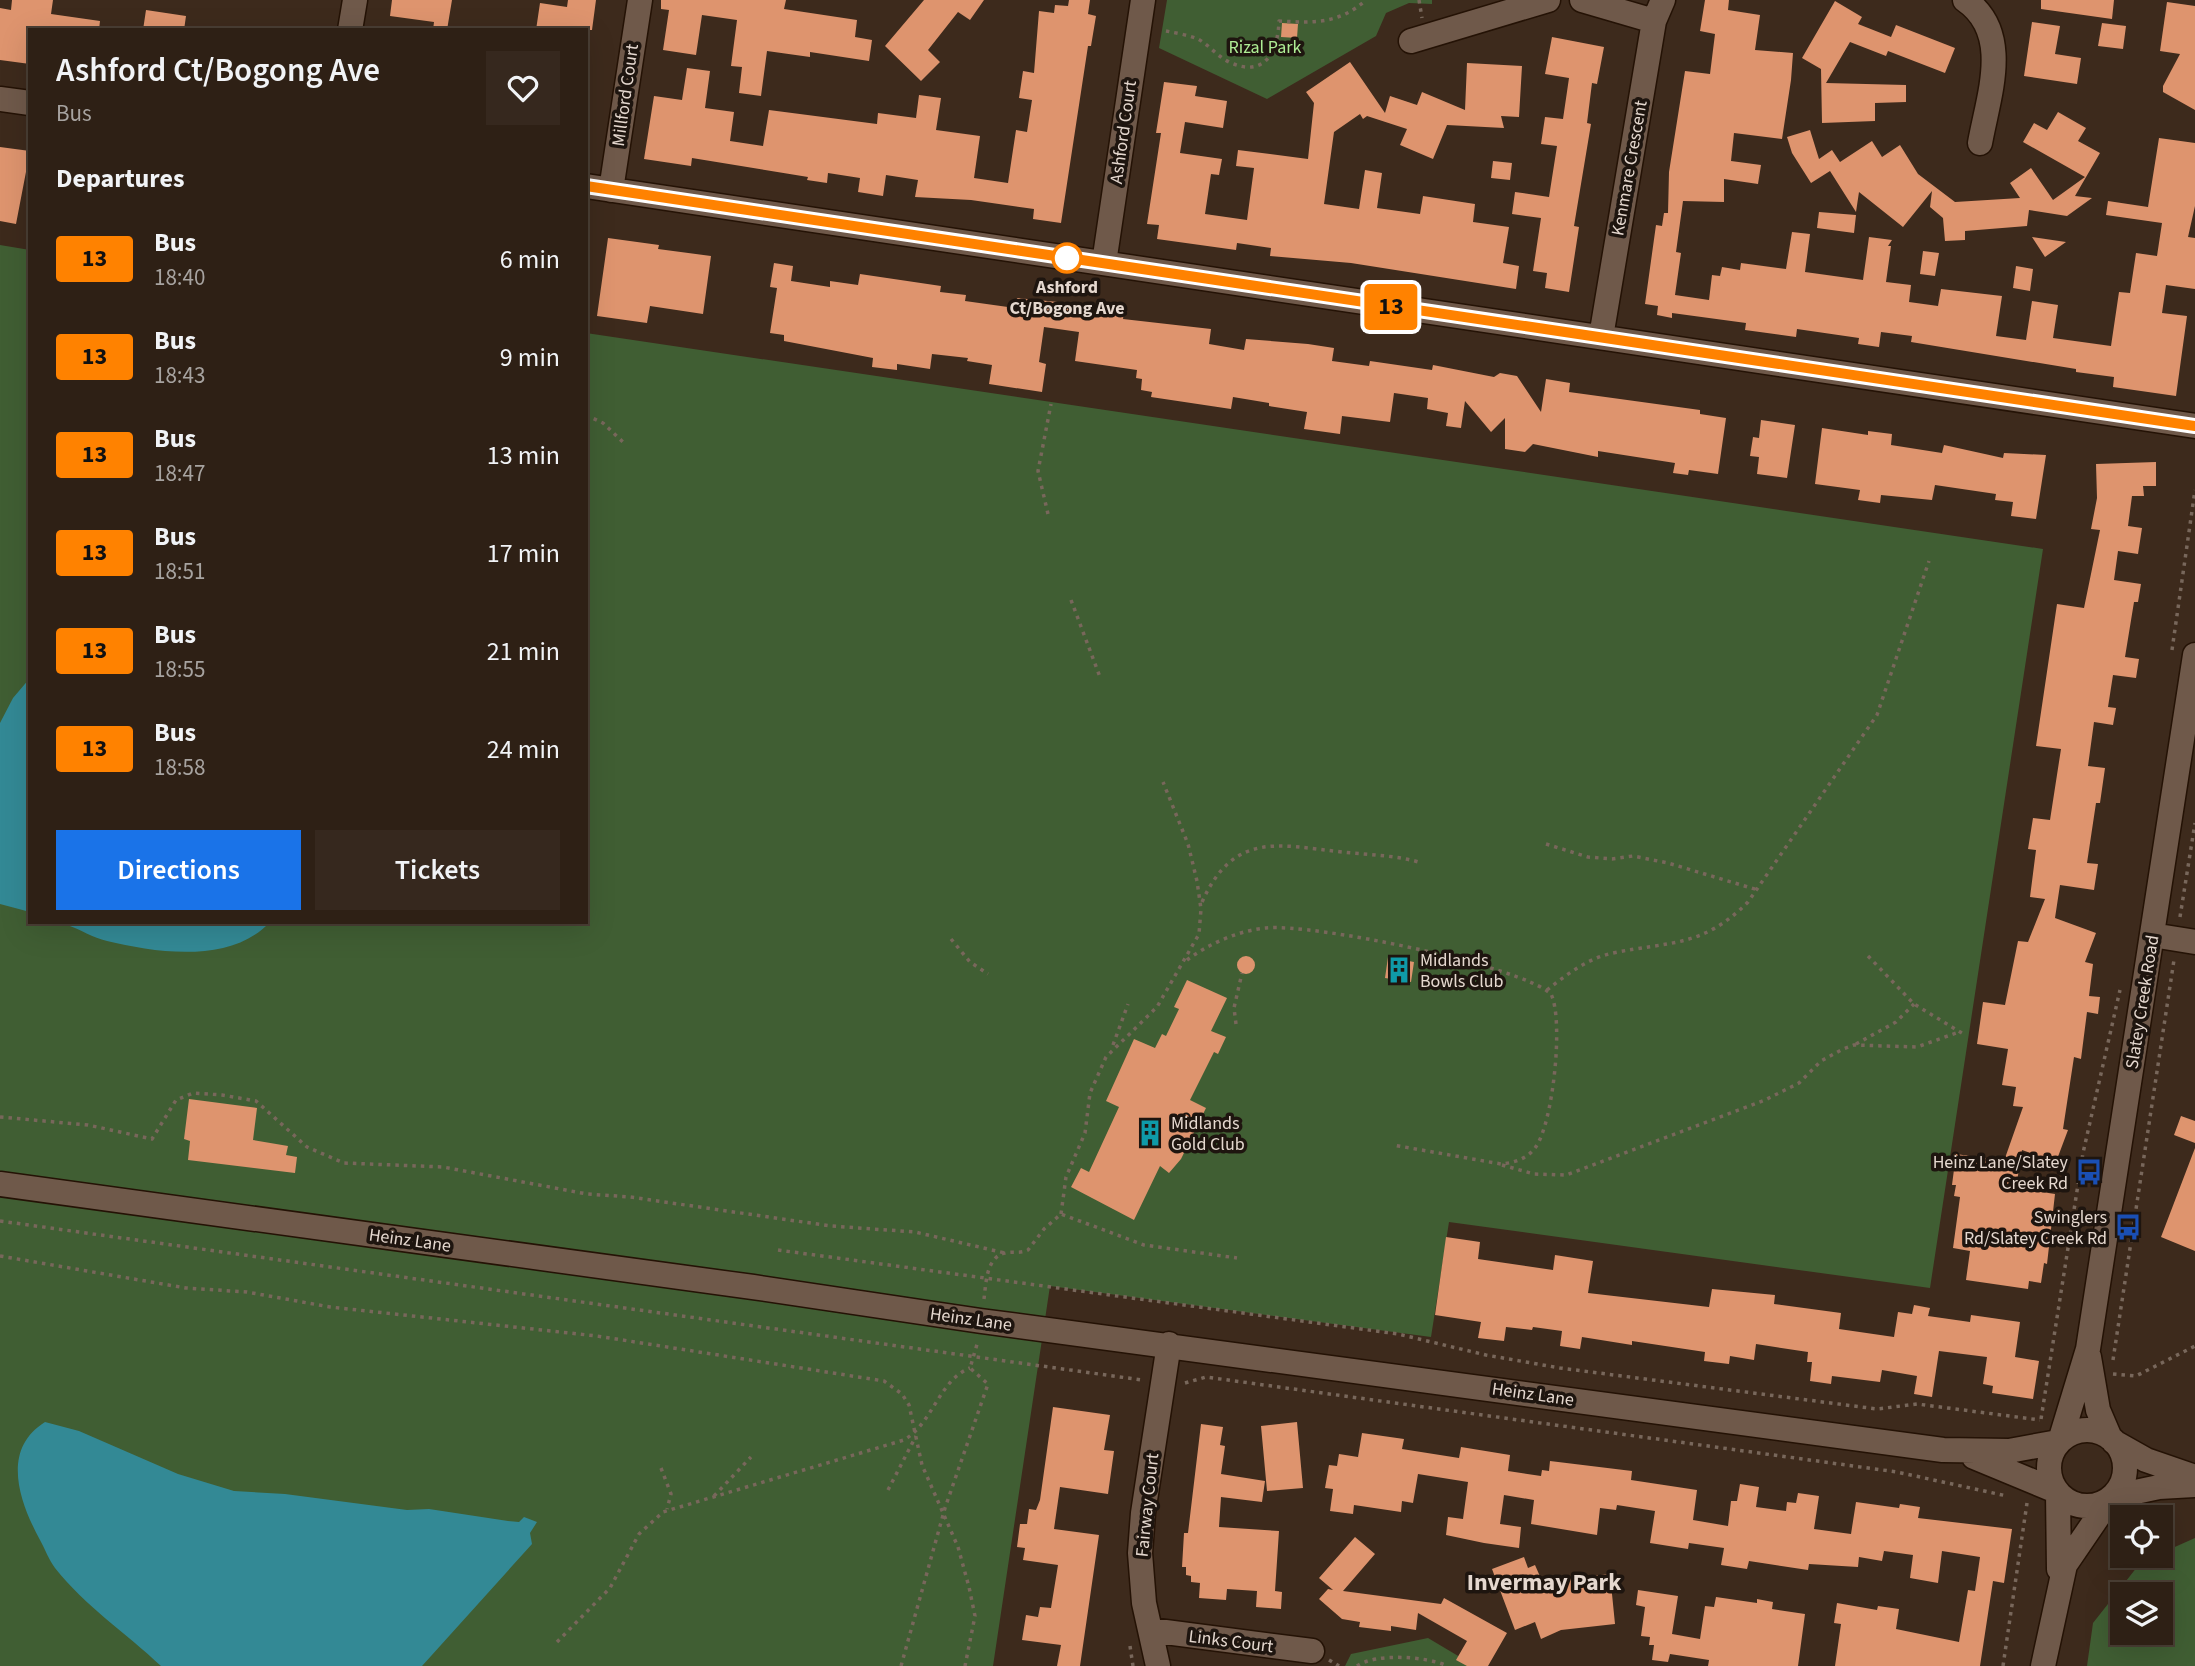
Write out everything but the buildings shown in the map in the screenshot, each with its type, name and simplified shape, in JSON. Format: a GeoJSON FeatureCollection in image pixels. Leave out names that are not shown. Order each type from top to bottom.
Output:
{"type":"FeatureCollection","features":[{"type":"Feature","properties":{"kind":"street"},"geometry":{"type":"LineString","coordinates":[[350,28],[355,0]]}},
{"type":"Feature","properties":{"kind":"street","name":"Millford Court"},"geometry":{"type":"LineString","coordinates":[[611,190],[640,0]]}},
{"type":"Feature","properties":{"kind":"street","name":"Ashford Court"},"geometry":{"type":"LineString","coordinates":[[1104,263],[1143,0]]}},
{"type":"Feature","properties":{"kind":"street"},"geometry":{"type":"LineString","coordinates":[[1411,41],[1548,0]]}},
{"type":"Feature","properties":{"kind":"street"},"geometry":{"type":"LineString","coordinates":[[1582,0],[1658,11]]}},
{"type":"Feature","properties":{"kind":"street"},"geometry":{"type":"LineString","coordinates":[[1965,0],[1978,11],[1989,27],[1994,52],[1980,143]]}},
{"type":"Feature","properties":{"kind":"street","name":"Kenmare Crescent"},"geometry":{"type":"LineString","coordinates":[[1601,337],[1658,11]]}},
{"type":"Feature","properties":{"kind":"street"},"geometry":{"type":"LineString","coordinates":[[0,99],[28,103]]}},
{"type":"Feature","properties":{"kind":"street"},"geometry":{"type":"LineString","coordinates":[[588,186],[2195,426]]}},
{"type":"Feature","properties":{"kind":"street","name":"Slatey Creek Road"},"geometry":{"type":"LineString","coordinates":[[2059,1442],[2088,1349],[2152,935],[2183,657]]}},
{"type":"Feature","properties":{"kind":"street"},"geometry":{"type":"LineString","coordinates":[[2152,935],[2186,940]]}},
{"type":"Feature","properties":{"kind":"street","name":"Heinz Lane"},"geometry":{"type":"LineString","coordinates":[[0,1184],[753,1287],[981,1321],[1943,1450],[1997,1452],[2032,1449],[2059,1442]]}},
{"type":"Feature","properties":{"kind":"street","name":"Fairway Court"},"geometry":{"type":"LineString","coordinates":[[1158,1666],[1142,1588],[1140,1541],[1168,1344]]}},
{"type":"Feature","properties":{"kind":"street","name":"Slatey Creek Road"},"geometry":{"type":"LineString","coordinates":[[2088,1349],[2098,1410],[2112,1440]]}},
{"type":"Feature","properties":{"kind":"street"},"geometry":{"type":"LineString","coordinates":[[2043,1666],[2057,1591],[2061,1538],[2057,1492],[2048,1468],[2059,1442],[2083,1430],[2100,1432],[2146,1461],[2195,1477]]}},
{"type":"Feature","properties":{"kind":"street"},"geometry":{"type":"LineString","coordinates":[[2057,1591],[2068,1558],[2122,1484],[2124,1459],[2112,1440]]}},
{"type":"Feature","properties":{"kind":"street","name":"Heinz Lane"},"geometry":{"type":"LineString","coordinates":[[1943,1450],[1978,1459],[2020,1488],[2057,1492]]}},
{"type":"Feature","properties":{"kind":"street"},"geometry":{"type":"LineString","coordinates":[[2057,1492],[2068,1502],[2086,1507],[2159,1487],[2195,1485]]}},
{"type":"Feature","properties":{"kind":"street","name":"Links Court"},"geometry":{"type":"LineString","coordinates":[[1150,1630],[1312,1651]]}},
{"type":"Feature","properties":{"kind":"path"},"geometry":{"type":"LineString","coordinates":[[1166,31],[1195,38],[1239,66],[1252,66],[1271,57],[1275,50],[1279,20],[1310,22],[1343,18],[1366,0]]}},
{"type":"Feature","properties":{"kind":"path"},"geometry":{"type":"LineString","coordinates":[[1048,514],[1038,471],[1051,404]]}},
{"type":"Feature","properties":{"kind":"path"},"geometry":{"type":"LineString","coordinates":[[588,416],[597,419],[625,444]]}},
{"type":"Feature","properties":{"kind":"path"},"geometry":{"type":"LineString","coordinates":[[2183,657],[2195,490]]}},
{"type":"Feature","properties":{"kind":"path"},"geometry":{"type":"LineString","coordinates":[[1547,990],[1600,957],[1675,943],[1718,928],[1740,911],[1758,890],[1877,715],[1929,561]]}},
{"type":"Feature","properties":{"kind":"path"},"geometry":{"type":"LineString","coordinates":[[1071,600],[1100,677]]}},
{"type":"Feature","properties":{"kind":"path"},"geometry":{"type":"LineString","coordinates":[[1112,1047],[1153,1013],[1187,960],[1199,934],[1201,904],[1188,844],[1163,782]]}},
{"type":"Feature","properties":{"kind":"path"},"geometry":{"type":"LineString","coordinates":[[2186,940],[2195,823]]}},
{"type":"Feature","properties":{"kind":"path"},"geometry":{"type":"LineString","coordinates":[[1546,844],[1588,857],[1612,859],[1633,856],[1668,863],[1758,890]]}},
{"type":"Feature","properties":{"kind":"path"},"geometry":{"type":"LineString","coordinates":[[1201,904],[1226,864],[1250,850],[1280,846],[1315,847],[1422,863]]}},
{"type":"Feature","properties":{"kind":"path"},"geometry":{"type":"LineString","coordinates":[[1187,960],[1243,932],[1290,928],[1353,936],[1405,947],[1502,973],[1547,990],[1554,1002],[1556,1032],[1554,1069],[1545,1126],[1537,1145],[1528,1155],[1512,1162],[1498,1164]]}},
{"type":"Feature","properties":{"kind":"path"},"geometry":{"type":"LineString","coordinates":[[951,939],[970,962],[988,974]]}},
{"type":"Feature","properties":{"kind":"path"},"geometry":{"type":"LineString","coordinates":[[1868,956],[1914,1004],[1965,1035]]}},
{"type":"Feature","properties":{"kind":"path"},"geometry":{"type":"LineString","coordinates":[[1236,1024],[1234,1008],[1242,973]]}},
{"type":"Feature","properties":{"kind":"path"},"geometry":{"type":"LineString","coordinates":[[2032,1449],[2040,1420],[2083,1153],[2120,988]]}},
{"type":"Feature","properties":{"kind":"path"},"geometry":{"type":"LineString","coordinates":[[0,1118],[88,1125],[152,1139],[160,1130],[168,1109],[184,1095],[205,1093],[245,1098],[264,1105],[280,1124],[307,1147],[344,1163],[435,1166],[587,1194],[630,1197],[831,1226],[915,1232],[1006,1253],[1028,1250],[1044,1229],[1061,1214],[1066,1177],[1086,1127],[1090,1093],[1112,1047],[1128,1004]]}},
{"type":"Feature","properties":{"kind":"path"},"geometry":{"type":"LineString","coordinates":[[1394,1145],[1498,1164],[1534,1174],[1566,1175],[1746,1109],[1799,1083],[1829,1055],[1896,1022],[1914,1004]]}},
{"type":"Feature","properties":{"kind":"path"},"geometry":{"type":"LineString","coordinates":[[1854,1045],[1917,1047],[1959,1032]]}},
{"type":"Feature","properties":{"kind":"path"},"geometry":{"type":"LineString","coordinates":[[1061,1214],[1144,1245],[1237,1258]]}},
{"type":"Feature","properties":{"kind":"path"},"geometry":{"type":"LineString","coordinates":[[0,1221],[1163,1382],[1181,1384],[1206,1377],[2020,1488],[2028,1504],[2003,1666]]}},
{"type":"Feature","properties":{"kind":"path"},"geometry":{"type":"LineString","coordinates":[[778,1250],[1398,1334],[1486,1355],[1560,1368],[1877,1409],[1917,1404],[2040,1420]]}},
{"type":"Feature","properties":{"kind":"path"},"geometry":{"type":"LineString","coordinates":[[970,1368],[987,1279],[993,1261],[1006,1253]]}},
{"type":"Feature","properties":{"kind":"path"},"geometry":{"type":"LineString","coordinates":[[0,1256],[195,1289],[247,1292],[330,1307],[586,1335],[884,1381],[902,1394],[913,1416],[922,1465],[965,1568],[975,1616],[965,1666]]}},
{"type":"Feature","properties":{"kind":"path"},"geometry":{"type":"LineString","coordinates":[[2113,1374],[2136,1376],[2195,1346]]}},
{"type":"Feature","properties":{"kind":"path"},"geometry":{"type":"LineString","coordinates":[[888,1490],[916,1434],[949,1384],[958,1374],[970,1368]]}},
{"type":"Feature","properties":{"kind":"path"},"geometry":{"type":"LineString","coordinates":[[901,1666],[943,1518],[988,1384],[970,1368]]}},
{"type":"Feature","properties":{"kind":"path"},"geometry":{"type":"LineString","coordinates":[[557,1642],[616,1580],[639,1534],[667,1510],[870,1451],[916,1434]]}},
{"type":"Feature","properties":{"kind":"path"},"geometry":{"type":"LineString","coordinates":[[713,1497],[751,1457]]}},
{"type":"Feature","properties":{"kind":"path"},"geometry":{"type":"LineString","coordinates":[[661,1468],[671,1494],[667,1510]]}},
{"type":"Feature","properties":{"kind":"path"},"geometry":{"type":"LineString","coordinates":[[1357,1666],[1369,1660],[1425,1658],[1447,1666]]}},
{"type":"Feature","properties":{"kind":"green space","name":"Rizal Park"},"geometry":{"type":"Polygon","coordinates":[[[1167,0],[1432,0],[1432,4],[1409,3],[1386,13],[1376,36],[1267,99],[1159,48],[1167,0]]]}},
{"type":"Feature","properties":{"kind":"green space"},"geometry":{"type":"Polygon","coordinates":[[[0,245],[28,250],[28,924],[588,924],[588,333],[2043,549],[1930,1288],[1449,1222],[1431,1337],[1050,1286],[993,1666],[0,1666],[0,245]]]}},
{"type":"Feature","properties":{"kind":"green space"},"geometry":{"type":"Polygon","coordinates":[[[2195,1538],[2195,1666],[2087,1666],[2093,1623],[2110,1601],[2110,1645],[2173,1645],[2173,1582],[2125,1582],[2136,1568],[2173,1568],[2173,1548],[2195,1538]]]}},
{"type":"Feature","properties":{"kind":"green space"},"geometry":{"type":"Polygon","coordinates":[[[1428,1638],[1475,1666],[1345,1666],[1351,1654],[1428,1638]]]}},
{"type":"Feature","properties":{"kind":"water"},"geometry":{"type":"Polygon","coordinates":[[[28,680],[28,911],[0,904],[0,723],[13,698],[28,680]]]}},
{"type":"Feature","properties":{"kind":"water"},"geometry":{"type":"Polygon","coordinates":[[[268,924],[254,935],[235,944],[193,952],[148,949],[107,941],[67,925],[268,924]]]}},
{"type":"Feature","properties":{"kind":"water"},"geometry":{"type":"Polygon","coordinates":[[[45,1422],[79,1431],[178,1474],[234,1491],[285,1494],[407,1510],[429,1509],[519,1522],[524,1517],[537,1522],[530,1533],[532,1544],[422,1666],[161,1666],[67,1582],[53,1565],[33,1525],[21,1494],[18,1462],[22,1447],[31,1434],[45,1422]]]}},
{"type":"Feature","properties":{"kind":"bus line","name":"13"},"geometry":{"type":"LineString","coordinates":[[588,186],[2195,426]]}},
{"type":"Feature","properties":{"kind":"place","name":"Ashford Ct/Bogong Ave"},"geometry":{"type":"Point","coordinates":[1067,258]}},
{"type":"Feature","properties":{"kind":"place","name":"Midlands Bowls Club"},"geometry":{"type":"Point","coordinates":[1399,970]}},
{"type":"Feature","properties":{"kind":"place","name":"Midlands Gold Club"},"geometry":{"type":"Point","coordinates":[1150,1133]}},
{"type":"Feature","properties":{"kind":"place","name":"Heinz Lane/Slatey Creek Rd"},"geometry":{"type":"Point","coordinates":[2089,1172]}},
{"type":"Feature","properties":{"kind":"place","name":"Swinglers Rd/Slatey Creek Rd"},"geometry":{"type":"Point","coordinates":[2128,1227]}},
{"type":"Feature","properties":{"kind":"district","name":"Invermay Park"},"geometry":{"type":"Point","coordinates":[1544,1582]}}]}
